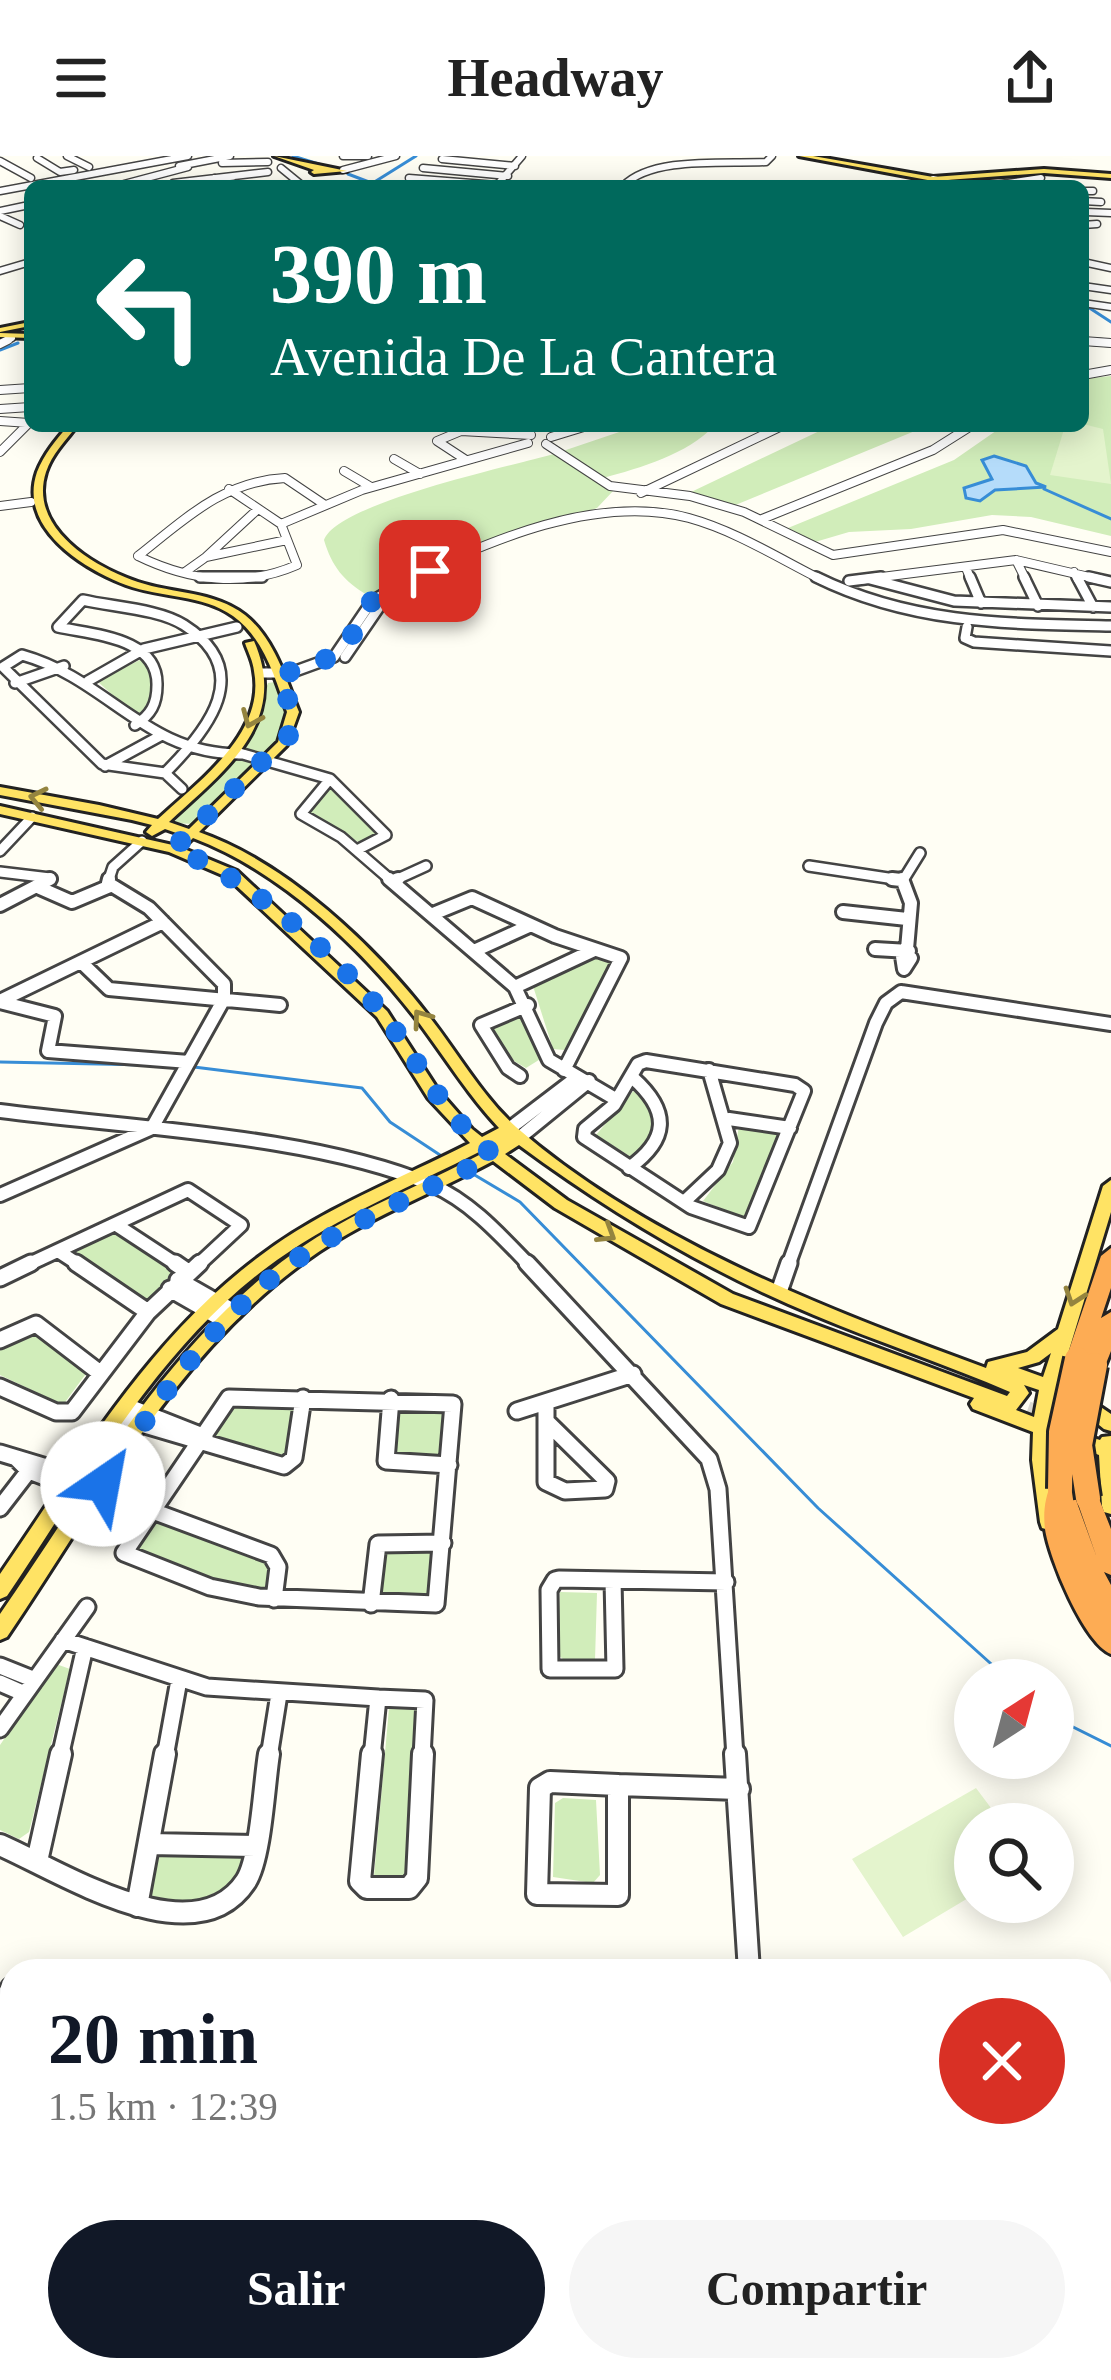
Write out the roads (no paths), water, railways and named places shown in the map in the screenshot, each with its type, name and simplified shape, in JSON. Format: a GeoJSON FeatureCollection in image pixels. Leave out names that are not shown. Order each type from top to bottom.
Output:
{"type":"FeatureCollection","features":[{"type":"Feature","properties":{"kind":"highway"},"geometry":{"type":"LineString","coordinates":[[1111,1256],[1061,1432],[1060,1489],[1054,1511],[1058,1533],[1111,1646]]}},
{"type":"Feature","properties":{"kind":"highway"},"geometry":{"type":"LineString","coordinates":[[1111,1320],[1080,1359],[1080,1445],[1105,1489],[1111,1564]]}},
{"type":"Feature","properties":{"kind":"highway"},"geometry":{"type":"LineString","coordinates":[[1060,1489],[1079,1548],[1111,1610]]}},
{"type":"Feature","properties":{"kind":"main road"},"geometry":{"type":"LineString","coordinates":[[277,156],[319,169],[333,179]]}},
{"type":"Feature","properties":{"kind":"main road"},"geometry":{"type":"LineString","coordinates":[[802,156],[924,180]]}},
{"type":"Feature","properties":{"kind":"main road"},"geometry":{"type":"LineString","coordinates":[[319,169],[315,173],[333,179]]}},
{"type":"Feature","properties":{"kind":"main road"},"geometry":{"type":"LineString","coordinates":[[969,180],[1029,173],[1111,174]]}},
{"type":"Feature","properties":{"kind":"main road"},"geometry":{"type":"LineString","coordinates":[[27,466],[58,432]]}},
{"type":"Feature","properties":{"kind":"main road"},"geometry":{"type":"LineString","coordinates":[[26,505],[38,462],[67,432]]}},
{"type":"Feature","properties":{"kind":"main road"},"geometry":{"type":"LineString","coordinates":[[26,505],[63,556],[113,583],[203,607],[239,629],[261,679],[252,724],[235,754],[142,841]]}},
{"type":"Feature","properties":{"kind":"main road"},"geometry":{"type":"LineString","coordinates":[[26,505],[46,530],[83,560],[133,584],[236,614],[256,634],[283,677],[293,724],[265,761],[173,849]]}},
{"type":"Feature","properties":{"kind":"main road"},"geometry":{"type":"LineString","coordinates":[[63,556],[83,560]]}},
{"type":"Feature","properties":{"kind":"main road"},"geometry":{"type":"LineString","coordinates":[[0,791],[190,834],[234,851],[276,876],[398,989],[464,1081],[514,1134],[580,1183],[704,1257],[808,1310],[1047,1385],[1090,1406],[1110,1424]]}},
{"type":"Feature","properties":{"kind":"main road"},"geometry":{"type":"LineString","coordinates":[[0,811],[173,849],[215,865],[259,893],[372,1003],[481,1154],[664,1268],[809,1339],[1109,1450]]}},
{"type":"Feature","properties":{"kind":"main road"},"geometry":{"type":"LineString","coordinates":[[86,828],[98,823],[103,813]]}},
{"type":"Feature","properties":{"kind":"main road"},"geometry":{"type":"LineString","coordinates":[[215,865],[234,851]]}},
{"type":"Feature","properties":{"kind":"main road"},"geometry":{"type":"LineString","coordinates":[[434,1094],[457,1090],[464,1081]]}},
{"type":"Feature","properties":{"kind":"main road"},"geometry":{"type":"LineString","coordinates":[[0,1590],[68,1479],[212,1307],[514,1134]]}},
{"type":"Feature","properties":{"kind":"main road"},"geometry":{"type":"LineString","coordinates":[[548,1195],[551,1184],[564,1184],[653,1240],[704,1257]]}},
{"type":"Feature","properties":{"kind":"main road"},"geometry":{"type":"LineString","coordinates":[[1111,1186],[1080,1359],[1047,1385],[1040,1427],[1056,1548],[1111,1646]]}},
{"type":"Feature","properties":{"kind":"main road"},"geometry":{"type":"LineString","coordinates":[[748,1280],[1004,1374],[1019,1393],[1008,1407],[998,1408]]}},
{"type":"Feature","properties":{"kind":"main road"},"geometry":{"type":"LineString","coordinates":[[0,1631],[99,1490],[212,1307]]}},
{"type":"Feature","properties":{"kind":"main road"},"geometry":{"type":"LineString","coordinates":[[1004,1374],[1033,1357],[1080,1359]]}},
{"type":"Feature","properties":{"kind":"main road"},"geometry":{"type":"LineString","coordinates":[[998,1408],[1041,1456]]}},
{"type":"Feature","properties":{"kind":"main road"},"geometry":{"type":"LineString","coordinates":[[1105,1489],[1111,1412]]}},
{"type":"Feature","properties":{"kind":"main road"},"geometry":{"type":"LineString","coordinates":[[1041,1456],[1072,1450],[1105,1489]]}},
{"type":"Feature","properties":{"kind":"street"},"geometry":{"type":"LineString","coordinates":[[37,158],[51,156]]}},
{"type":"Feature","properties":{"kind":"street"},"geometry":{"type":"LineString","coordinates":[[68,156],[103,167]]}},
{"type":"Feature","properties":{"kind":"street"},"geometry":{"type":"LineString","coordinates":[[103,156],[103,167]]}},
{"type":"Feature","properties":{"kind":"street"},"geometry":{"type":"LineString","coordinates":[[40,180],[150,156]]}},
{"type":"Feature","properties":{"kind":"street"},"geometry":{"type":"LineString","coordinates":[[37,158],[62,172],[188,156]]}},
{"type":"Feature","properties":{"kind":"street"},"geometry":{"type":"LineString","coordinates":[[132,180],[230,156]]}},
{"type":"Feature","properties":{"kind":"street"},"geometry":{"type":"LineString","coordinates":[[343,156],[368,156]]}},
{"type":"Feature","properties":{"kind":"street"},"geometry":{"type":"LineString","coordinates":[[333,179],[396,156]]}},
{"type":"Feature","properties":{"kind":"street"},"geometry":{"type":"LineString","coordinates":[[409,178],[452,156]]}},
{"type":"Feature","properties":{"kind":"street"},"geometry":{"type":"LineString","coordinates":[[478,163],[496,156]]}},
{"type":"Feature","properties":{"kind":"street"},"geometry":{"type":"LineString","coordinates":[[503,180],[522,156]]}},
{"type":"Feature","properties":{"kind":"street"},"geometry":{"type":"LineString","coordinates":[[640,161],[688,156]]}},
{"type":"Feature","properties":{"kind":"street"},"geometry":{"type":"LineString","coordinates":[[634,180],[664,166],[765,158]]}},
{"type":"Feature","properties":{"kind":"street"},"geometry":{"type":"LineString","coordinates":[[442,159],[515,166]]}},
{"type":"Feature","properties":{"kind":"street"},"geometry":{"type":"LineString","coordinates":[[658,159],[664,166]]}},
{"type":"Feature","properties":{"kind":"street"},"geometry":{"type":"LineString","coordinates":[[0,161],[31,178],[25,180]]}},
{"type":"Feature","properties":{"kind":"street"},"geometry":{"type":"LineString","coordinates":[[108,180],[198,165],[268,162]]}},
{"type":"Feature","properties":{"kind":"street"},"geometry":{"type":"LineString","coordinates":[[127,167],[163,180]]}},
{"type":"Feature","properties":{"kind":"street"},"geometry":{"type":"LineString","coordinates":[[281,167],[297,180]]}},
{"type":"Feature","properties":{"kind":"street"},"geometry":{"type":"LineString","coordinates":[[423,168],[508,176]]}},
{"type":"Feature","properties":{"kind":"street"},"geometry":{"type":"LineString","coordinates":[[186,180],[268,172]]}},
{"type":"Feature","properties":{"kind":"street"},"geometry":{"type":"LineString","coordinates":[[1009,180],[1029,173],[1046,180]]}},
{"type":"Feature","properties":{"kind":"street"},"geometry":{"type":"LineString","coordinates":[[204,176],[222,180]]}},
{"type":"Feature","properties":{"kind":"street"},"geometry":{"type":"LineString","coordinates":[[276,178],[284,180]]}},
{"type":"Feature","properties":{"kind":"street"},"geometry":{"type":"LineString","coordinates":[[409,178],[434,180]]}},
{"type":"Feature","properties":{"kind":"street"},"geometry":{"type":"LineString","coordinates":[[1089,205],[1101,202]]}},
{"type":"Feature","properties":{"kind":"street"},"geometry":{"type":"LineString","coordinates":[[0,214],[22,225]]}},
{"type":"Feature","properties":{"kind":"street"},"geometry":{"type":"LineString","coordinates":[[459,432],[437,441],[466,460]]}},
{"type":"Feature","properties":{"kind":"street"},"geometry":{"type":"LineString","coordinates":[[470,432],[548,441],[571,432]]}},
{"type":"Feature","properties":{"kind":"street"},"geometry":{"type":"LineString","coordinates":[[738,444],[747,432]]}},
{"type":"Feature","properties":{"kind":"street"},"geometry":{"type":"LineString","coordinates":[[637,514],[649,491],[767,432]]}},
{"type":"Feature","properties":{"kind":"street"},"geometry":{"type":"LineString","coordinates":[[759,518],[933,451],[960,432]]}},
{"type":"Feature","properties":{"kind":"street"},"geometry":{"type":"LineString","coordinates":[[281,524],[371,487],[530,439]]}},
{"type":"Feature","properties":{"kind":"street"},"geometry":{"type":"LineString","coordinates":[[548,441],[595,479],[727,507],[833,555],[1003,530],[1111,552]]}},
{"type":"Feature","properties":{"kind":"street"},"geometry":{"type":"LineString","coordinates":[[0,452],[4,442]]}},
{"type":"Feature","properties":{"kind":"street"},"geometry":{"type":"LineString","coordinates":[[394,459],[420,473]]}},
{"type":"Feature","properties":{"kind":"street"},"geometry":{"type":"LineString","coordinates":[[344,471],[371,487]]}},
{"type":"Feature","properties":{"kind":"street"},"geometry":{"type":"LineString","coordinates":[[229,489],[281,524],[295,568],[231,581],[138,556],[193,507],[229,489],[282,478],[325,505]]}},
{"type":"Feature","properties":{"kind":"street"},"geometry":{"type":"LineString","coordinates":[[649,491],[654,515]]}},
{"type":"Feature","properties":{"kind":"street"},"geometry":{"type":"LineString","coordinates":[[0,504],[26,505]]}},
{"type":"Feature","properties":{"kind":"street"},"geometry":{"type":"LineString","coordinates":[[185,572],[258,508]]}},
{"type":"Feature","properties":{"kind":"street"},"geometry":{"type":"LineString","coordinates":[[261,679],[283,677],[347,656],[375,610],[415,584],[575,525],[637,514],[703,527],[855,596],[910,613],[980,623],[1111,629]]}},
{"type":"Feature","properties":{"kind":"street"},"geometry":{"type":"LineString","coordinates":[[206,557],[287,540]]}},
{"type":"Feature","properties":{"kind":"street"},"geometry":{"type":"LineString","coordinates":[[756,550],[860,604],[967,627],[1111,629]]}},
{"type":"Feature","properties":{"kind":"street"},"geometry":{"type":"LineString","coordinates":[[1016,560],[1038,606]]}},
{"type":"Feature","properties":{"kind":"street"},"geometry":{"type":"LineString","coordinates":[[849,581],[1016,560],[1111,582]]}},
{"type":"Feature","properties":{"kind":"street"},"geometry":{"type":"LineString","coordinates":[[966,568],[982,603]]}},
{"type":"Feature","properties":{"kind":"street"},"geometry":{"type":"LineString","coordinates":[[914,572],[925,597]]}},
{"type":"Feature","properties":{"kind":"street"},"geometry":{"type":"LineString","coordinates":[[1073,572],[1094,607]]}},
{"type":"Feature","properties":{"kind":"street"},"geometry":{"type":"LineString","coordinates":[[871,579],[925,597],[1111,608]]}},
{"type":"Feature","properties":{"kind":"street"},"geometry":{"type":"LineString","coordinates":[[144,651],[57,625],[87,599],[174,621],[203,638],[218,664],[221,688],[213,717],[165,773]]}},
{"type":"Feature","properties":{"kind":"street"},"geometry":{"type":"LineString","coordinates":[[967,627],[965,638],[974,642],[1111,651]]}},
{"type":"Feature","properties":{"kind":"street"},"geometry":{"type":"LineString","coordinates":[[88,681],[144,651],[239,629]]}},
{"type":"Feature","properties":{"kind":"street"},"geometry":{"type":"LineString","coordinates":[[136,722],[153,710],[158,692],[144,651]]}},
{"type":"Feature","properties":{"kind":"street"},"geometry":{"type":"LineString","coordinates":[[182,789],[165,773],[105,766],[2,669],[16,657],[64,666],[160,736],[330,779],[386,835],[357,850]]}},
{"type":"Feature","properties":{"kind":"street"},"geometry":{"type":"LineString","coordinates":[[15,683],[64,666]]}},
{"type":"Feature","properties":{"kind":"street"},"geometry":{"type":"LineString","coordinates":[[105,766],[160,736]]}},
{"type":"Feature","properties":{"kind":"street"},"geometry":{"type":"LineString","coordinates":[[330,779],[300,812],[357,850],[515,987],[528,1005],[536,1040],[551,1059],[576,1078],[620,1096]]}},
{"type":"Feature","properties":{"kind":"street"},"geometry":{"type":"LineString","coordinates":[[0,851],[32,817]]}},
{"type":"Feature","properties":{"kind":"street"},"geometry":{"type":"LineString","coordinates":[[109,884],[113,867],[142,841]]}},
{"type":"Feature","properties":{"kind":"street"},"geometry":{"type":"LineString","coordinates":[[902,880],[920,854]]}},
{"type":"Feature","properties":{"kind":"street"},"geometry":{"type":"LineString","coordinates":[[393,881],[426,866]]}},
{"type":"Feature","properties":{"kind":"street"},"geometry":{"type":"LineString","coordinates":[[809,866],[902,880]]}},
{"type":"Feature","properties":{"kind":"street"},"geometry":{"type":"LineString","coordinates":[[0,872],[53,880],[0,905]]}},
{"type":"Feature","properties":{"kind":"street"},"geometry":{"type":"LineString","coordinates":[[901,992],[910,899],[902,880]]}},
{"type":"Feature","properties":{"kind":"street"},"geometry":{"type":"LineString","coordinates":[[40,888],[72,902],[109,884]]}},
{"type":"Feature","properties":{"kind":"street"},"geometry":{"type":"LineString","coordinates":[[0,1195],[152,1128],[224,998],[224,984],[163,922],[109,884]]}},
{"type":"Feature","properties":{"kind":"street"},"geometry":{"type":"LineString","coordinates":[[433,914],[472,898],[531,926],[621,958],[576,1078],[557,1104],[514,1134]]}},
{"type":"Feature","properties":{"kind":"street"},"geometry":{"type":"LineString","coordinates":[[843,912],[907,919]]}},
{"type":"Feature","properties":{"kind":"street"},"geometry":{"type":"LineString","coordinates":[[4,1000],[163,922]]}},
{"type":"Feature","properties":{"kind":"street"},"geometry":{"type":"LineString","coordinates":[[474,951],[531,926]]}},
{"type":"Feature","properties":{"kind":"street"},"geometry":{"type":"LineString","coordinates":[[875,949],[907,950]]}},
{"type":"Feature","properties":{"kind":"street"},"geometry":{"type":"LineString","coordinates":[[515,987],[594,950]]}},
{"type":"Feature","properties":{"kind":"street"},"geometry":{"type":"LineString","coordinates":[[81,962],[109,989],[280,1005]]}},
{"type":"Feature","properties":{"kind":"street"},"geometry":{"type":"LineString","coordinates":[[0,982],[4,1000]]}},
{"type":"Feature","properties":{"kind":"street"},"geometry":{"type":"LineString","coordinates":[[780,1289],[886,1003],[901,992],[1111,1024]]}},
{"type":"Feature","properties":{"kind":"street"},"geometry":{"type":"LineString","coordinates":[[4,1000],[56,1018],[45,1048],[188,1063]]}},
{"type":"Feature","properties":{"kind":"street"},"geometry":{"type":"LineString","coordinates":[[528,1005],[481,1025],[519,1078],[551,1059]]}},
{"type":"Feature","properties":{"kind":"street"},"geometry":{"type":"LineString","coordinates":[[646,1061],[709,1070],[799,1086],[805,1094],[749,1227],[734,1227],[685,1201],[583,1135],[620,1096],[638,1064],[646,1061]]}},
{"type":"Feature","properties":{"kind":"street"},"geometry":{"type":"LineString","coordinates":[[685,1201],[726,1167],[732,1142],[729,1118],[709,1070]]}},
{"type":"Feature","properties":{"kind":"street"},"geometry":{"type":"LineString","coordinates":[[629,1168],[657,1144],[660,1133],[646,1088],[633,1078]]}},
{"type":"Feature","properties":{"kind":"street"},"geometry":{"type":"LineString","coordinates":[[0,1111],[325,1153],[432,1178],[485,1220],[710,1459],[718,1489],[726,1582],[749,1959]]}},
{"type":"Feature","properties":{"kind":"street"},"geometry":{"type":"LineString","coordinates":[[729,1118],[790,1128]]}},
{"type":"Feature","properties":{"kind":"street"},"geometry":{"type":"LineString","coordinates":[[0,1278],[188,1190],[241,1225],[148,1312],[67,1414],[0,1388]]}},
{"type":"Feature","properties":{"kind":"street"},"geometry":{"type":"LineString","coordinates":[[115,1224],[212,1307]]}},
{"type":"Feature","properties":{"kind":"street"},"geometry":{"type":"LineString","coordinates":[[58,1251],[148,1312]]}},
{"type":"Feature","properties":{"kind":"street"},"geometry":{"type":"LineString","coordinates":[[0,1340],[36,1324],[100,1373]]}},
{"type":"Feature","properties":{"kind":"street"},"geometry":{"type":"LineString","coordinates":[[518,1411],[633,1374]]}},
{"type":"Feature","properties":{"kind":"street"},"geometry":{"type":"LineString","coordinates":[[229,1398],[303,1398],[453,1404],[436,1604],[274,1599],[210,1587],[126,1555],[125,1546],[229,1398]]}},
{"type":"Feature","properties":{"kind":"street"},"geometry":{"type":"LineString","coordinates":[[125,1412],[279,1466],[288,1464],[303,1398]]}},
{"type":"Feature","properties":{"kind":"street"},"geometry":{"type":"LineString","coordinates":[[391,1400],[386,1461],[449,1465]]}},
{"type":"Feature","properties":{"kind":"street"},"geometry":{"type":"LineString","coordinates":[[546,1402],[546,1421],[548,1485],[558,1491],[605,1490],[607,1481],[546,1421]]}},
{"type":"Feature","properties":{"kind":"street"},"geometry":{"type":"LineString","coordinates":[[0,1454],[99,1490]]}},
{"type":"Feature","properties":{"kind":"street"},"geometry":{"type":"LineString","coordinates":[[0,1508],[27,1464]]}},
{"type":"Feature","properties":{"kind":"street"},"geometry":{"type":"LineString","coordinates":[[150,1510],[271,1555],[278,1567],[274,1599]]}},
{"type":"Feature","properties":{"kind":"street"},"geometry":{"type":"LineString","coordinates":[[371,1604],[378,1544],[443,1544]]}},
{"type":"Feature","properties":{"kind":"street"},"geometry":{"type":"LineString","coordinates":[[613,1580],[613,1671],[550,1669],[552,1582],[613,1580],[726,1582]]}},
{"type":"Feature","properties":{"kind":"street"},"geometry":{"type":"LineString","coordinates":[[0,1729],[87,1607]]}},
{"type":"Feature","properties":{"kind":"street"},"geometry":{"type":"LineString","coordinates":[[64,1640],[179,1680],[279,1694],[418,1698],[428,1706],[417,1879],[409,1888],[367,1888],[360,1881],[379,1697]]}},
{"type":"Feature","properties":{"kind":"street"},"geometry":{"type":"LineString","coordinates":[[37,1861],[85,1647]]}},
{"type":"Feature","properties":{"kind":"street"},"geometry":{"type":"LineString","coordinates":[[0,1666],[30,1687]]}},
{"type":"Feature","properties":{"kind":"street"},"geometry":{"type":"LineString","coordinates":[[137,1906],[179,1680]]}},
{"type":"Feature","properties":{"kind":"street"},"geometry":{"type":"LineString","coordinates":[[0,1683],[30,1687]]}},
{"type":"Feature","properties":{"kind":"street"},"geometry":{"type":"LineString","coordinates":[[0,1845],[158,1916],[181,1916],[240,1891],[248,1881],[255,1846],[279,1694]]}},
{"type":"Feature","properties":{"kind":"street"},"geometry":{"type":"LineString","coordinates":[[618,1784],[618,1895],[537,1894],[542,1785],[618,1784],[739,1789]]}},
{"type":"Feature","properties":{"kind":"street"},"geometry":{"type":"LineString","coordinates":[[148,1844],[255,1846]]}},
{"type":"Feature","properties":{"kind":"street"},"geometry":{"type":"LineString","coordinates":[[748,1945],[756,1959]]}},
{"type":"Feature","properties":{"kind":"water"},"geometry":{"type":"Polygon","coordinates":[[[994,456],[1026,466],[1036,483],[1046,487],[995,490],[980,501],[966,498],[964,488],[992,479],[982,460],[994,456]]]}},
{"type":"Feature","properties":{"kind":"waterway"},"geometry":{"type":"LineString","coordinates":[[293,156],[325,166]]}},
{"type":"Feature","properties":{"kind":"waterway"},"geometry":{"type":"LineString","coordinates":[[378,180],[416,156]]}},
{"type":"Feature","properties":{"kind":"waterway"},"geometry":{"type":"LineString","coordinates":[[348,174],[364,180]]}},
{"type":"Feature","properties":{"kind":"waterway"},"geometry":{"type":"LineString","coordinates":[[1089,308],[1111,322]]}},
{"type":"Feature","properties":{"kind":"waterway"},"geometry":{"type":"LineString","coordinates":[[0,350],[18,343]]}},
{"type":"Feature","properties":{"kind":"waterway"},"geometry":{"type":"LineString","coordinates":[[1044,489],[1111,519]]}},
{"type":"Feature","properties":{"kind":"waterway"},"geometry":{"type":"LineString","coordinates":[[0,1062],[148,1065]]}},
{"type":"Feature","properties":{"kind":"waterway"},"geometry":{"type":"LineString","coordinates":[[194,1067],[362,1088],[390,1122],[443,1157]]}},
{"type":"Feature","properties":{"kind":"waterway"},"geometry":{"type":"LineString","coordinates":[[468,1171],[520,1202],[818,1508],[986,1659]]}},
{"type":"Feature","properties":{"kind":"waterway"},"geometry":{"type":"LineString","coordinates":[[1074,1728],[1111,1746]]}},
{"type":"Feature","properties":{"kind":"tunnel"},"geometry":{"type":"LineString","coordinates":[[1011,1384],[1111,1422]]}},
{"type":"Feature","properties":{"kind":"tunnel"},"geometry":{"type":"LineString","coordinates":[[1002,1401],[1111,1441]]}}]}
